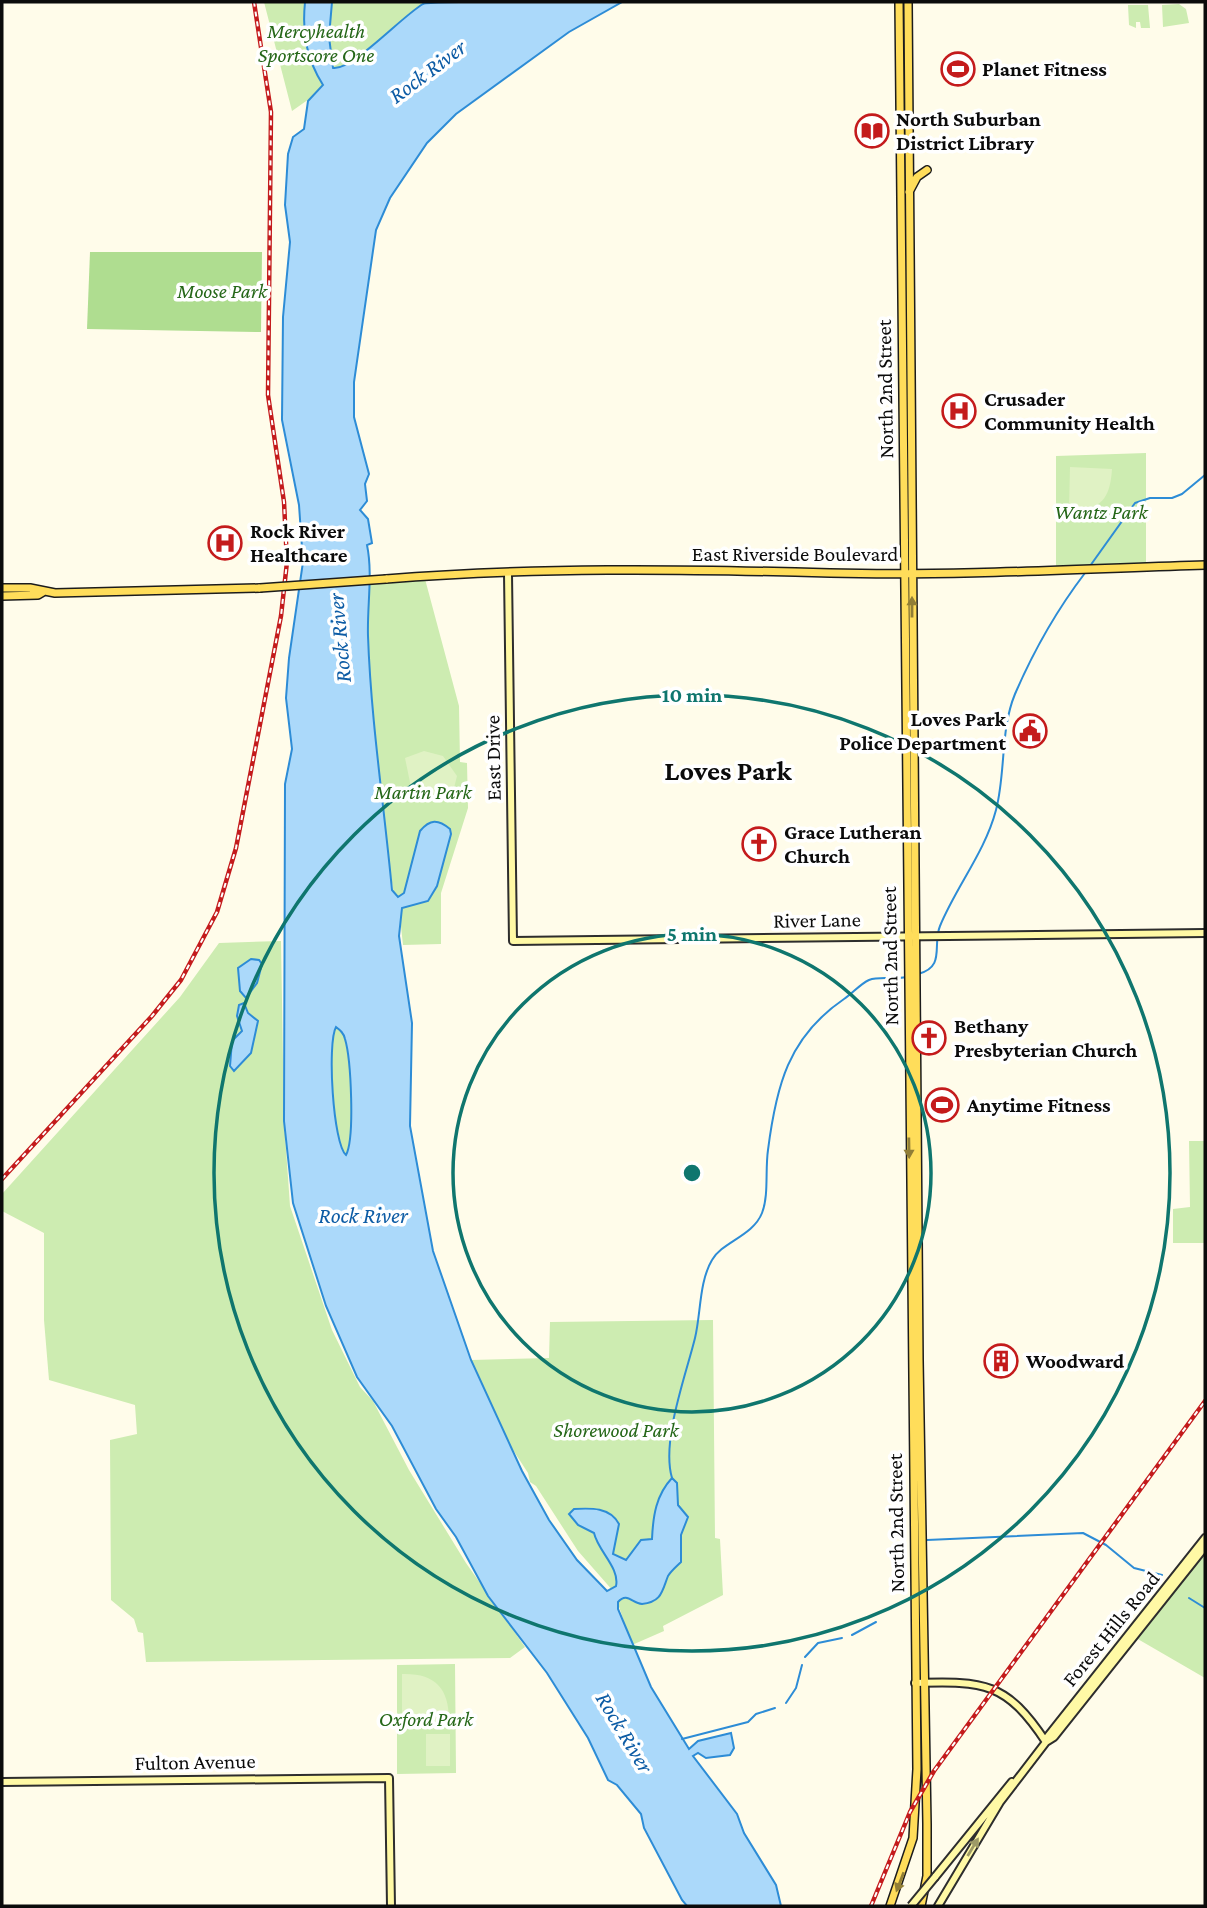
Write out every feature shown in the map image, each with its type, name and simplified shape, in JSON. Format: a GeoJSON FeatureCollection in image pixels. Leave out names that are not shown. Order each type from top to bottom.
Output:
{"type":"FeatureCollection","features":[{"type":"Feature","properties":{"kind":"main road","name":"North 2nd Street"},"geometry":{"type":"LineString","coordinates":[[898,2],[903,572],[911,937]]}},
{"type":"Feature","properties":{"kind":"main road","name":"North 2nd Street"},"geometry":{"type":"LineString","coordinates":[[910,2],[907,16],[913,572],[911,981],[919,1683],[927,1876],[921,1906]]}},
{"type":"Feature","properties":{"kind":"main road"},"geometry":{"type":"LineString","coordinates":[[908,196],[917,177],[927,170]]}},
{"type":"Feature","properties":{"kind":"main road"},"geometry":{"type":"LineString","coordinates":[[903,497],[912,497]]}},
{"type":"Feature","properties":{"kind":"main road","name":"East Riverside Boulevard"},"geometry":{"type":"LineString","coordinates":[[43,592],[260,588],[508,574],[799,570],[913,572],[1205,565]]}},
{"type":"Feature","properties":{"kind":"main road"},"geometry":{"type":"LineString","coordinates":[[2,588],[30,588],[43,592]]}},
{"type":"Feature","properties":{"kind":"main road"},"geometry":{"type":"LineString","coordinates":[[2,596],[38,595],[43,592]]}},
{"type":"Feature","properties":{"kind":"main road","name":"North 2nd Street"},"geometry":{"type":"LineString","coordinates":[[890,1906],[907,1863],[916,1821],[919,1683]]}},
{"type":"Feature","properties":{"kind":"street","name":"East Drive"},"geometry":{"type":"LineString","coordinates":[[508,574],[513,941]]}},
{"type":"Feature","properties":{"kind":"street","name":"River Lane"},"geometry":{"type":"LineString","coordinates":[[513,941],[1205,933]]}},
{"type":"Feature","properties":{"kind":"street","name":"Forest Hills Road"},"geometry":{"type":"LineString","coordinates":[[938,1906],[1000,1802],[1048,1736],[1205,1538]]}},
{"type":"Feature","properties":{"kind":"street","name":"Forest Hills Road"},"geometry":{"type":"LineString","coordinates":[[1046,1742],[1054,1737],[1205,1547]]}},
{"type":"Feature","properties":{"kind":"street"},"geometry":{"type":"LineString","coordinates":[[919,1683],[988,1687],[1025,1710],[1046,1742]]}},
{"type":"Feature","properties":{"kind":"street","name":"Forest Hills Road"},"geometry":{"type":"LineString","coordinates":[[911,1906],[1003,1791],[1033,1760]]}},
{"type":"Feature","properties":{"kind":"street","name":"Fulton Avenue"},"geometry":{"type":"LineString","coordinates":[[2,1782],[389,1778],[391,1906]]}},
{"type":"Feature","properties":{"kind":"green space","name":"Mercyhealth Sportscore One"},"geometry":{"type":"Polygon","coordinates":[[[264,2],[447,2],[292,111],[264,2]]]}},
{"type":"Feature","properties":{"kind":"green space"},"geometry":{"type":"Polygon","coordinates":[[[1179,4],[1186,9],[1189,23],[1163,27],[1162,5],[1179,4]]]}},
{"type":"Feature","properties":{"kind":"green space"},"geometry":{"type":"Polygon","coordinates":[[[1128,5],[1148,5],[1150,28],[1141,28],[1140,22],[1136,22],[1136,28],[1129,25],[1128,5]]]}},
{"type":"Feature","properties":{"kind":"green space","name":"Moose Park"},"geometry":{"type":"Polygon","coordinates":[[[90,252],[262,252],[261,332],[87,329],[90,252]]]}},
{"type":"Feature","properties":{"kind":"green space","name":"Wantz Park"},"geometry":{"type":"Polygon","coordinates":[[[1146,453],[1146,567],[1056,568],[1056,456],[1146,453]]]}},
{"type":"Feature","properties":{"kind":"green space"},"geometry":{"type":"Polygon","coordinates":[[[1070,467],[1112,469],[1106,496],[1096,506],[1069,512],[1070,467]]]}},
{"type":"Feature","properties":{"kind":"green space","name":"Martin Park"},"geometry":{"type":"Polygon","coordinates":[[[425,579],[459,706],[460,762],[467,763],[468,808],[441,893],[441,944],[403,945],[378,776],[371,700],[366,585],[425,579]]]}},
{"type":"Feature","properties":{"kind":"green space"},"geometry":{"type":"Polygon","coordinates":[[[424,751],[443,756],[457,776],[451,800],[418,801],[413,797],[405,758],[424,751]]]}},
{"type":"Feature","properties":{"kind":"green space"},"geometry":{"type":"Polygon","coordinates":[[[281,941],[284,1121],[290,1206],[332,1330],[360,1387],[373,1401],[409,1470],[466,1563],[525,1647],[510,1658],[146,1662],[143,1633],[138,1632],[134,1619],[111,1600],[110,1440],[137,1434],[135,1405],[49,1380],[44,1320],[44,1233],[2,1211],[2,1194],[180,997],[219,943],[281,941]]]}},
{"type":"Feature","properties":{"kind":"green space"},"geometry":{"type":"Polygon","coordinates":[[[336,1026],[344,1037],[350,1081],[351,1117],[346,1155],[341,1146],[332,1092],[332,1052],[336,1026]]]}},
{"type":"Feature","properties":{"kind":"green space"},"geometry":{"type":"Polygon","coordinates":[[[1189,1141],[1205,1141],[1205,1243],[1173,1243],[1173,1209],[1190,1207],[1189,1141]]]}},
{"type":"Feature","properties":{"kind":"green space","name":"Shorewood Park"},"geometry":{"type":"Polygon","coordinates":[[[713,1320],[715,1538],[720,1539],[723,1595],[663,1626],[664,1631],[632,1645],[614,1592],[578,1551],[536,1486],[530,1482],[528,1473],[493,1419],[471,1360],[549,1358],[550,1322],[713,1320]]]}},
{"type":"Feature","properties":{"kind":"green space"},"geometry":{"type":"Polygon","coordinates":[[[1205,1550],[1205,1678],[1136,1638],[1205,1550]]]}},
{"type":"Feature","properties":{"kind":"green space","name":"Oxford Park"},"geometry":{"type":"Polygon","coordinates":[[[455,1664],[456,1773],[397,1774],[397,1665],[455,1664]]]}},
{"type":"Feature","properties":{"kind":"green space"},"geometry":{"type":"Polygon","coordinates":[[[402,1674],[423,1676],[438,1685],[446,1699],[449,1720],[405,1722],[402,1718],[402,1674]]]}},
{"type":"Feature","properties":{"kind":"green space"},"geometry":{"type":"Polygon","coordinates":[[[426,1734],[450,1734],[450,1766],[426,1766],[426,1734]]]}},
{"type":"Feature","properties":{"kind":"water","name":"Rock River"},"geometry":{"type":"Polygon","coordinates":[[[305,2],[332,2],[329,37],[333,68],[352,61],[423,4],[622,2],[569,32],[456,114],[427,143],[390,198],[376,230],[354,382],[354,417],[369,474],[365,484],[367,501],[360,510],[368,519],[372,543],[367,545],[372,700],[392,890],[398,897],[404,893],[420,831],[431,822],[438,822],[450,829],[451,834],[437,886],[428,901],[402,908],[399,936],[412,1023],[410,1126],[433,1251],[471,1360],[522,1471],[549,1520],[577,1560],[607,1591],[616,1586],[612,1566],[594,1533],[578,1525],[569,1514],[574,1509],[587,1509],[611,1514],[619,1524],[613,1554],[626,1560],[641,1540],[652,1539],[659,1499],[672,1478],[677,1483],[678,1505],[688,1517],[681,1535],[681,1562],[672,1570],[654,1601],[642,1604],[624,1598],[618,1602],[618,1609],[651,1687],[689,1749],[698,1741],[731,1733],[734,1748],[730,1755],[706,1758],[698,1753],[693,1756],[737,1814],[744,1833],[776,1885],[781,1906],[687,1906],[682,1900],[644,1828],[641,1814],[617,1785],[608,1780],[588,1738],[547,1673],[488,1596],[456,1537],[436,1509],[392,1426],[357,1377],[326,1306],[293,1203],[284,1121],[285,784],[292,749],[286,698],[303,562],[299,505],[282,420],[283,317],[290,242],[285,205],[288,154],[293,137],[304,129],[308,101],[323,85],[309,55],[305,2]],[[336,1027],[332,1052],[333,1093],[338,1133],[346,1155],[351,1116],[350,1080],[344,1037],[336,1027]]]}},
{"type":"Feature","properties":{"kind":"water"},"geometry":{"type":"Polygon","coordinates":[[[251,959],[259,960],[262,964],[257,983],[246,998],[240,991],[238,968],[251,959]]]}},
{"type":"Feature","properties":{"kind":"water"},"geometry":{"type":"Polygon","coordinates":[[[244,1003],[248,1013],[258,1021],[251,1053],[234,1071],[230,1066],[232,1041],[242,1031],[237,1016],[239,1005],[244,1003]]]}},
{"type":"Feature","properties":{"kind":"waterway"},"geometry":{"type":"LineString","coordinates":[[1090,566],[1135,503],[1150,498],[1172,498],[1182,494],[1205,475]]}},
{"type":"Feature","properties":{"kind":"waterway"},"geometry":{"type":"LineString","coordinates":[[918,974],[927,971],[935,961],[940,926],[991,825],[999,796],[1007,722],[1015,694],[1046,631],[1085,573]]}},
{"type":"Feature","properties":{"kind":"waterway"},"geometry":{"type":"LineString","coordinates":[[672,1478],[669,1463],[672,1427],[695,1338],[702,1288],[712,1260],[723,1248],[752,1228],[762,1213],[771,1127],[788,1065],[810,1030],[862,984],[873,979],[906,977]]}},
{"type":"Feature","properties":{"kind":"waterway"},"geometry":{"type":"LineString","coordinates":[[927,1540],[1083,1533],[1106,1545],[1134,1568],[1162,1575]]}},
{"type":"Feature","properties":{"kind":"waterway"},"geometry":{"type":"LineString","coordinates":[[1189,1598],[1205,1608]]}},
{"type":"Feature","properties":{"kind":"waterway"},"geometry":{"type":"LineString","coordinates":[[852,1635],[876,1622]]}},
{"type":"Feature","properties":{"kind":"waterway"},"geometry":{"type":"LineString","coordinates":[[805,1657],[818,1643],[842,1638]]}},
{"type":"Feature","properties":{"kind":"waterway"},"geometry":{"type":"LineString","coordinates":[[786,1703],[796,1688],[802,1665]]}},
{"type":"Feature","properties":{"kind":"waterway"},"geometry":{"type":"LineString","coordinates":[[682,1739],[748,1722],[756,1714],[775,1708]]}},
{"type":"Feature","properties":{"kind":"railway"},"geometry":{"type":"LineString","coordinates":[[2,1179],[152,1016],[181,980],[217,912],[236,848],[281,616],[287,562],[284,502],[268,395],[271,112],[254,2]]}},
{"type":"Feature","properties":{"kind":"railway"},"geometry":{"type":"LineString","coordinates":[[871,1906],[910,1812],[934,1771],[1205,1401]]}},
{"type":"Feature","properties":{"kind":"place","name":"Planet Fitness"},"geometry":{"type":"Point","coordinates":[958,69]}},
{"type":"Feature","properties":{"kind":"place","name":"North Suburban District Library"},"geometry":{"type":"Point","coordinates":[872,131]}},
{"type":"Feature","properties":{"kind":"place","name":"Crusader Community Health"},"geometry":{"type":"Point","coordinates":[959,411]}},
{"type":"Feature","properties":{"kind":"place","name":"Rock River Healthcare"},"geometry":{"type":"Point","coordinates":[225,543]}},
{"type":"Feature","properties":{"kind":"place","name":"Loves Park Police Department"},"geometry":{"type":"Point","coordinates":[1030,731]}},
{"type":"Feature","properties":{"kind":"place","name":"Grace Lutheran Church"},"geometry":{"type":"Point","coordinates":[759,844]}},
{"type":"Feature","properties":{"kind":"place","name":"Bethany Presbyterian Church"},"geometry":{"type":"Point","coordinates":[929,1038]}},
{"type":"Feature","properties":{"kind":"place","name":"Anytime Fitness"},"geometry":{"type":"Point","coordinates":[942,1105]}},
{"type":"Feature","properties":{"kind":"place","name":"Woodward"},"geometry":{"type":"Point","coordinates":[1001,1361]}},
{"type":"Feature","properties":{"kind":"district","name":"Loves Park"},"geometry":{"type":"Point","coordinates":[728,770]}}]}
